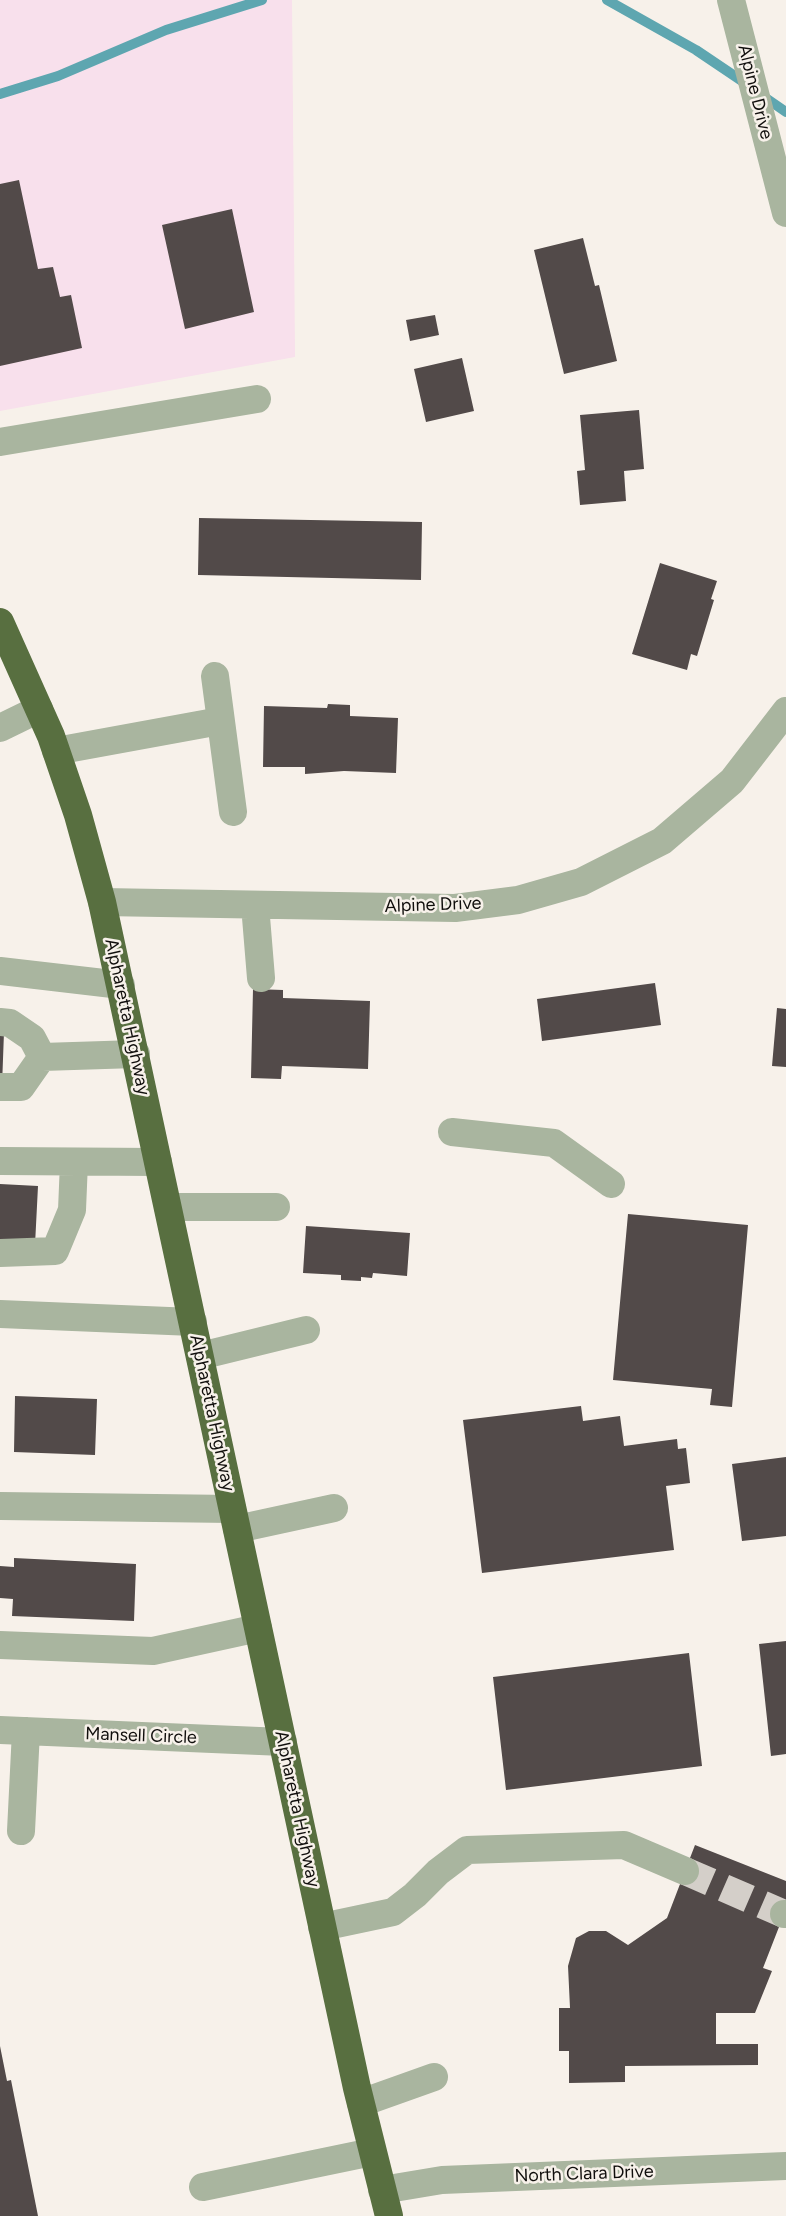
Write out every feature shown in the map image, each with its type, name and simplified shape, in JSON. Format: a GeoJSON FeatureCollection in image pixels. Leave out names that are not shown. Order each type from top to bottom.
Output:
{"type":"FeatureCollection","features":[{"type":"Feature","properties":{"kind":"highway","name":"Alpharetta Highway"},"geometry":{"type":"LineString","coordinates":[[0,622],[56,751],[78,816],[102,902],[322,1927],[372,2152],[389,2216]]}},
{"type":"Feature","properties":{"kind":"street","name":"Alpine Drive"},"geometry":{"type":"LineString","coordinates":[[731,0],[786,212]]}},
{"type":"Feature","properties":{"kind":"street"},"geometry":{"type":"LineString","coordinates":[[0,442],[257,399]]}},
{"type":"Feature","properties":{"kind":"street"},"geometry":{"type":"LineString","coordinates":[[215,676],[233,812]]}},
{"type":"Feature","properties":{"kind":"street"},"geometry":{"type":"LineString","coordinates":[[0,728],[39,709]]}},
{"type":"Feature","properties":{"kind":"street","name":"Alpine Drive"},"geometry":{"type":"LineString","coordinates":[[102,902],[455,908],[518,900],[581,882],[662,841],[732,781],[786,711]]}},
{"type":"Feature","properties":{"kind":"street"},"geometry":{"type":"LineString","coordinates":[[56,751],[220,721]]}},
{"type":"Feature","properties":{"kind":"street"},"geometry":{"type":"LineString","coordinates":[[255,905],[261,978]]}},
{"type":"Feature","properties":{"kind":"street"},"geometry":{"type":"LineString","coordinates":[[0,972],[121,985]]}},
{"type":"Feature","properties":{"kind":"street"},"geometry":{"type":"LineString","coordinates":[[0,1022],[10,1023],[32,1038],[42,1057]]}},
{"type":"Feature","properties":{"kind":"street"},"geometry":{"type":"LineString","coordinates":[[42,1057],[136,1054]]}},
{"type":"Feature","properties":{"kind":"street"},"geometry":{"type":"LineString","coordinates":[[0,1087],[21,1087],[42,1057]]}},
{"type":"Feature","properties":{"kind":"street"},"geometry":{"type":"LineString","coordinates":[[452,1132],[554,1143],[610,1184]]}},
{"type":"Feature","properties":{"kind":"street"},"geometry":{"type":"LineString","coordinates":[[0,1161],[158,1162]]}},
{"type":"Feature","properties":{"kind":"street"},"geometry":{"type":"LineString","coordinates":[[0,1253],[55,1251],[72,1210],[74,1162]]}},
{"type":"Feature","properties":{"kind":"street"},"geometry":{"type":"LineString","coordinates":[[168,1207],[276,1207]]}},
{"type":"Feature","properties":{"kind":"street"},"geometry":{"type":"LineString","coordinates":[[0,1314],[193,1322]]}},
{"type":"Feature","properties":{"kind":"street"},"geometry":{"type":"LineString","coordinates":[[200,1356],[306,1330]]}},
{"type":"Feature","properties":{"kind":"street"},"geometry":{"type":"LineString","coordinates":[[0,1506],[234,1519],[334,1508]]}},
{"type":"Feature","properties":{"kind":"street"},"geometry":{"type":"LineString","coordinates":[[0,1645],[153,1651],[258,1628]]}},
{"type":"Feature","properties":{"kind":"street"},"geometry":{"type":"LineString","coordinates":[[13,1731],[21,1831]]}},
{"type":"Feature","properties":{"kind":"street","name":"Mansell Circle"},"geometry":{"type":"LineString","coordinates":[[13,1731],[283,1742]]}},
{"type":"Feature","properties":{"kind":"street"},"geometry":{"type":"LineString","coordinates":[[322,1927],[393,1912],[415,1895],[438,1872],[467,1850],[624,1845],[685,1871]]}},
{"type":"Feature","properties":{"kind":"street"},"geometry":{"type":"LineString","coordinates":[[361,2102],[434,2077]]}},
{"type":"Feature","properties":{"kind":"street"},"geometry":{"type":"LineString","coordinates":[[204,2187],[372,2152]]}},
{"type":"Feature","properties":{"kind":"street","name":"North Clara Drive"},"geometry":{"type":"LineString","coordinates":[[382,2190],[462,2179],[786,2166]]}},
{"type":"Feature","properties":{"kind":"shaded area"},"geometry":{"type":"Polygon","coordinates":[[[0,0],[292,0],[295,357],[0,411],[0,0]]]}},
{"type":"Feature","properties":{"kind":"building"},"geometry":{"type":"Polygon","coordinates":[[[19,180],[38,269],[53,267],[60,297],[71,295],[82,348],[0,366],[0,184],[19,180]]]}},
{"type":"Feature","properties":{"kind":"building"},"geometry":{"type":"Polygon","coordinates":[[[232,209],[254,312],[185,329],[162,225],[232,209]]]}},
{"type":"Feature","properties":{"kind":"building"},"geometry":{"type":"Polygon","coordinates":[[[583,238],[595,286],[599,285],[617,361],[564,374],[534,250],[583,238]]]}},
{"type":"Feature","properties":{"kind":"building"},"geometry":{"type":"Polygon","coordinates":[[[435,315],[439,335],[410,341],[406,320],[435,315]]]}},
{"type":"Feature","properties":{"kind":"building"},"geometry":{"type":"Polygon","coordinates":[[[462,358],[474,411],[426,422],[414,369],[462,358]]]}},
{"type":"Feature","properties":{"kind":"building"},"geometry":{"type":"Polygon","coordinates":[[[639,410],[644,469],[624,471],[626,501],[580,505],[577,471],[585,470],[580,415],[639,410]]]}},
{"type":"Feature","properties":{"kind":"building"},"geometry":{"type":"Polygon","coordinates":[[[199,518],[422,522],[421,580],[198,575],[199,518]]]}},
{"type":"Feature","properties":{"kind":"building"},"geometry":{"type":"Polygon","coordinates":[[[660,563],[717,581],[711,599],[714,600],[697,656],[691,654],[687,670],[632,654],[660,563]]]}},
{"type":"Feature","properties":{"kind":"building"},"geometry":{"type":"Polygon","coordinates":[[[328,704],[350,705],[350,716],[398,718],[396,773],[344,771],[305,774],[305,767],[263,767],[264,706],[327,708],[328,704]]]}},
{"type":"Feature","properties":{"kind":"building"},"geometry":{"type":"Polygon","coordinates":[[[655,983],[661,1025],[542,1041],[537,999],[655,983]]]}},
{"type":"Feature","properties":{"kind":"building"},"geometry":{"type":"Polygon","coordinates":[[[253,989],[283,990],[283,998],[370,1001],[368,1069],[282,1066],[281,1079],[251,1078],[253,989]]]}},
{"type":"Feature","properties":{"kind":"building"},"geometry":{"type":"Polygon","coordinates":[[[777,1008],[786,1009],[786,1067],[772,1066],[777,1008]]]}},
{"type":"Feature","properties":{"kind":"building"},"geometry":{"type":"Polygon","coordinates":[[[0,1032],[4,1032],[2,1086],[0,1086],[0,1032]]]}},
{"type":"Feature","properties":{"kind":"building"},"geometry":{"type":"Polygon","coordinates":[[[0,1184],[38,1186],[35,1245],[0,1243],[0,1184]]]}},
{"type":"Feature","properties":{"kind":"building"},"geometry":{"type":"Polygon","coordinates":[[[628,1214],[748,1225],[732,1407],[710,1405],[712,1389],[613,1380],[628,1214]]]}},
{"type":"Feature","properties":{"kind":"building"},"geometry":{"type":"Polygon","coordinates":[[[306,1226],[410,1233],[407,1276],[373,1273],[372,1278],[361,1277],[361,1281],[341,1280],[341,1275],[303,1273],[306,1226]]]}},
{"type":"Feature","properties":{"kind":"building"},"geometry":{"type":"Polygon","coordinates":[[[15,1396],[97,1399],[95,1455],[14,1452],[15,1396]]]}},
{"type":"Feature","properties":{"kind":"building"},"geometry":{"type":"Polygon","coordinates":[[[581,1406],[583,1421],[620,1416],[624,1446],[677,1439],[678,1449],[686,1448],[690,1483],[666,1486],[674,1550],[482,1573],[463,1420],[581,1406]]]}},
{"type":"Feature","properties":{"kind":"building"},"geometry":{"type":"Polygon","coordinates":[[[786,1457],[786,1536],[742,1541],[732,1464],[786,1457]]]}},
{"type":"Feature","properties":{"kind":"building"},"geometry":{"type":"Polygon","coordinates":[[[14,1558],[136,1564],[134,1621],[12,1616],[13,1599],[0,1598],[0,1566],[14,1567],[14,1558]]]}},
{"type":"Feature","properties":{"kind":"building"},"geometry":{"type":"Polygon","coordinates":[[[786,1641],[786,1754],[771,1756],[759,1644],[786,1641]]]}},
{"type":"Feature","properties":{"kind":"building"},"geometry":{"type":"Polygon","coordinates":[[[689,1653],[702,1766],[506,1790],[493,1677],[689,1653]]]}},
{"type":"Feature","properties":{"kind":"building"},"geometry":{"type":"Polygon","coordinates":[[[695,1845],[786,1881],[786,1909],[763,1968],[772,1971],[755,2013],[716,2013],[716,2044],[758,2044],[758,2065],[625,2066],[625,2082],[569,2083],[569,2051],[559,2051],[559,2008],[570,2008],[568,1966],[576,1938],[589,1931],[606,1931],[628,1945],[667,1918],[695,1845]]]}},
{"type":"Feature","properties":{"kind":"building"},"geometry":{"type":"Polygon","coordinates":[[[0,2046],[7,2081],[11,2080],[38,2216],[0,2216],[0,2046]]]}},
{"type":"Feature","properties":{"kind":"waterway"},"geometry":{"type":"LineString","coordinates":[[0,94],[58,76],[166,30],[262,0]]}},
{"type":"Feature","properties":{"kind":"waterway"},"geometry":{"type":"LineString","coordinates":[[607,0],[696,50],[748,85]]}},
{"type":"Feature","properties":{"kind":"waterway"},"geometry":{"type":"LineString","coordinates":[[760,94],[786,112]]}},
{"type":"Feature","properties":{"kind":"tunnel"},"geometry":{"type":"LineString","coordinates":[[685,1871],[784,1914]]}}]}
